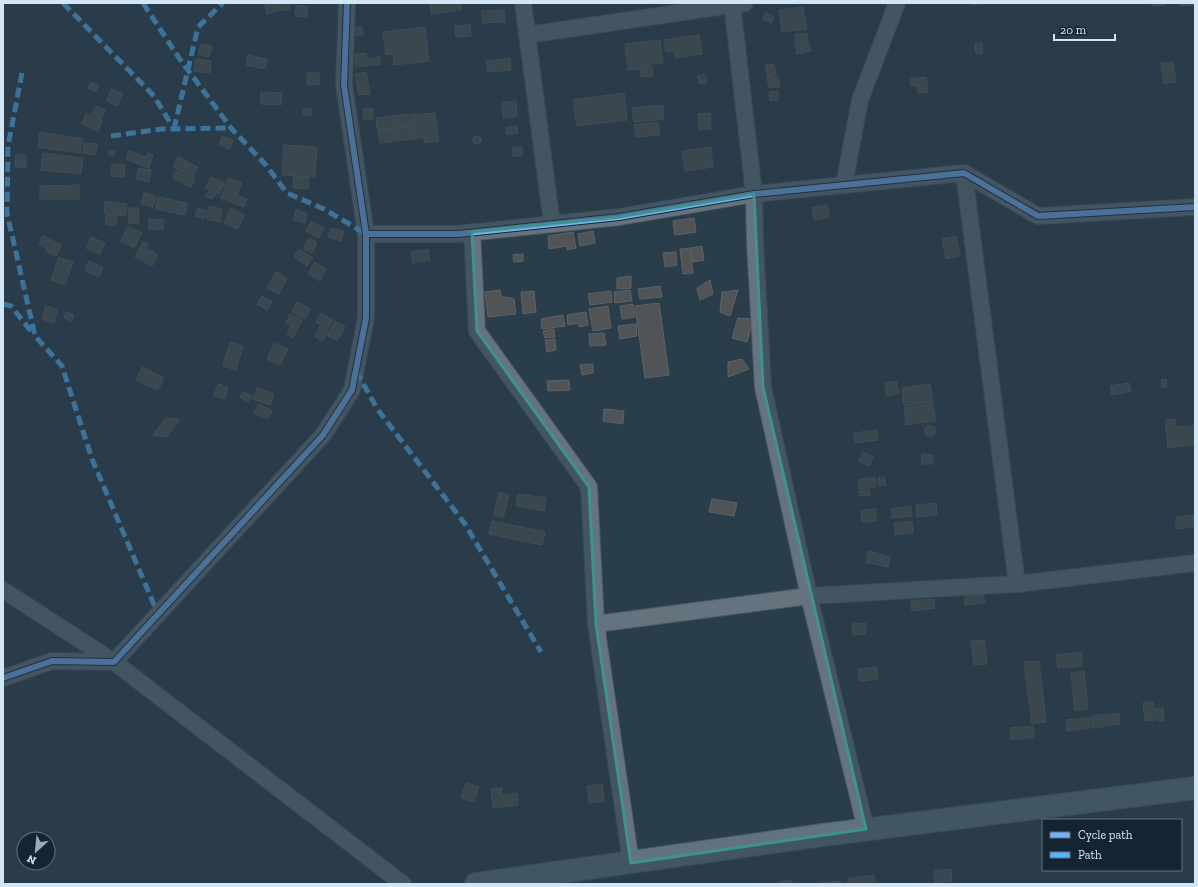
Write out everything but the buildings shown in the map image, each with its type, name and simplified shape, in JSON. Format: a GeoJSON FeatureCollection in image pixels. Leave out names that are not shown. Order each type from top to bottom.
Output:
{"type":"FeatureCollection","features":[{"type":"Feature","properties":{"kind":"main road"},"geometry":{"type":"LineString","coordinates":[[476,884],[866,829],[1195,788]]}},
{"type":"Feature","properties":{"kind":"street"},"geometry":{"type":"LineString","coordinates":[[3,678],[52,661],[114,662],[323,436],[352,390],[366,318],[366,234],[344,85],[347,3]]}},
{"type":"Feature","properties":{"kind":"street"},"geometry":{"type":"LineString","coordinates":[[523,3],[552,224]]}},
{"type":"Feature","properties":{"kind":"street"},"geometry":{"type":"LineString","coordinates":[[844,185],[860,100],[897,3]]}},
{"type":"Feature","properties":{"kind":"street"},"geometry":{"type":"LineString","coordinates":[[527,35],[737,4],[754,194],[755,242],[763,387],[809,596],[866,829]]}},
{"type":"Feature","properties":{"kind":"street"},"geometry":{"type":"LineString","coordinates":[[366,234],[458,234],[619,217],[754,194],[964,173],[1038,216],[1195,206]]}},
{"type":"Feature","properties":{"kind":"street"},"geometry":{"type":"LineString","coordinates":[[964,173],[1017,584]]}},
{"type":"Feature","properties":{"kind":"street"},"geometry":{"type":"LineString","coordinates":[[472,232],[477,331],[589,487],[596,624],[631,863]]}},
{"type":"Feature","properties":{"kind":"street"},"geometry":{"type":"LineString","coordinates":[[596,624],[809,596],[1017,584],[1195,563]]}},
{"type":"Feature","properties":{"kind":"street"},"geometry":{"type":"LineString","coordinates":[[3,590],[114,662],[403,884]]}},
{"type":"Feature","properties":{"kind":"highlighted area"},"geometry":{"type":"Polygon","coordinates":[[[754,194],[763,387],[866,829],[631,863],[596,624],[589,487],[477,331],[472,232],[619,217],[754,194]]]}},
{"type":"Feature","properties":{"kind":"marked path"},"geometry":{"type":"LineString","coordinates":[[63,3],[154,96],[174,129]]}},
{"type":"Feature","properties":{"kind":"marked path"},"geometry":{"type":"LineString","coordinates":[[143,3],[179,58],[231,128],[265,164],[287,193],[324,209],[366,234]]}},
{"type":"Feature","properties":{"kind":"marked path"},"geometry":{"type":"LineString","coordinates":[[174,129],[198,27],[223,3]]}},
{"type":"Feature","properties":{"kind":"marked path"},"geometry":{"type":"LineString","coordinates":[[22,73],[8,146],[7,213],[35,336],[62,366],[92,459],[158,614]]}},
{"type":"Feature","properties":{"kind":"marked path"},"geometry":{"type":"LineString","coordinates":[[111,136],[162,129],[231,128]]}},
{"type":"Feature","properties":{"kind":"marked path"},"geometry":{"type":"LineString","coordinates":[[3,304],[11,306],[34,335]]}},
{"type":"Feature","properties":{"kind":"marked path"},"geometry":{"type":"LineString","coordinates":[[356,371],[378,410],[465,524],[541,652]]}},
{"type":"Feature","properties":{"kind":"cycle path"},"geometry":{"type":"LineString","coordinates":[[3,678],[52,661],[114,662],[323,435],[352,390],[366,318],[366,234],[344,85],[347,3]]}},
{"type":"Feature","properties":{"kind":"cycle path"},"geometry":{"type":"LineString","coordinates":[[366,234],[458,234],[619,217],[754,194],[964,173],[1038,216],[1195,207]]}}]}
